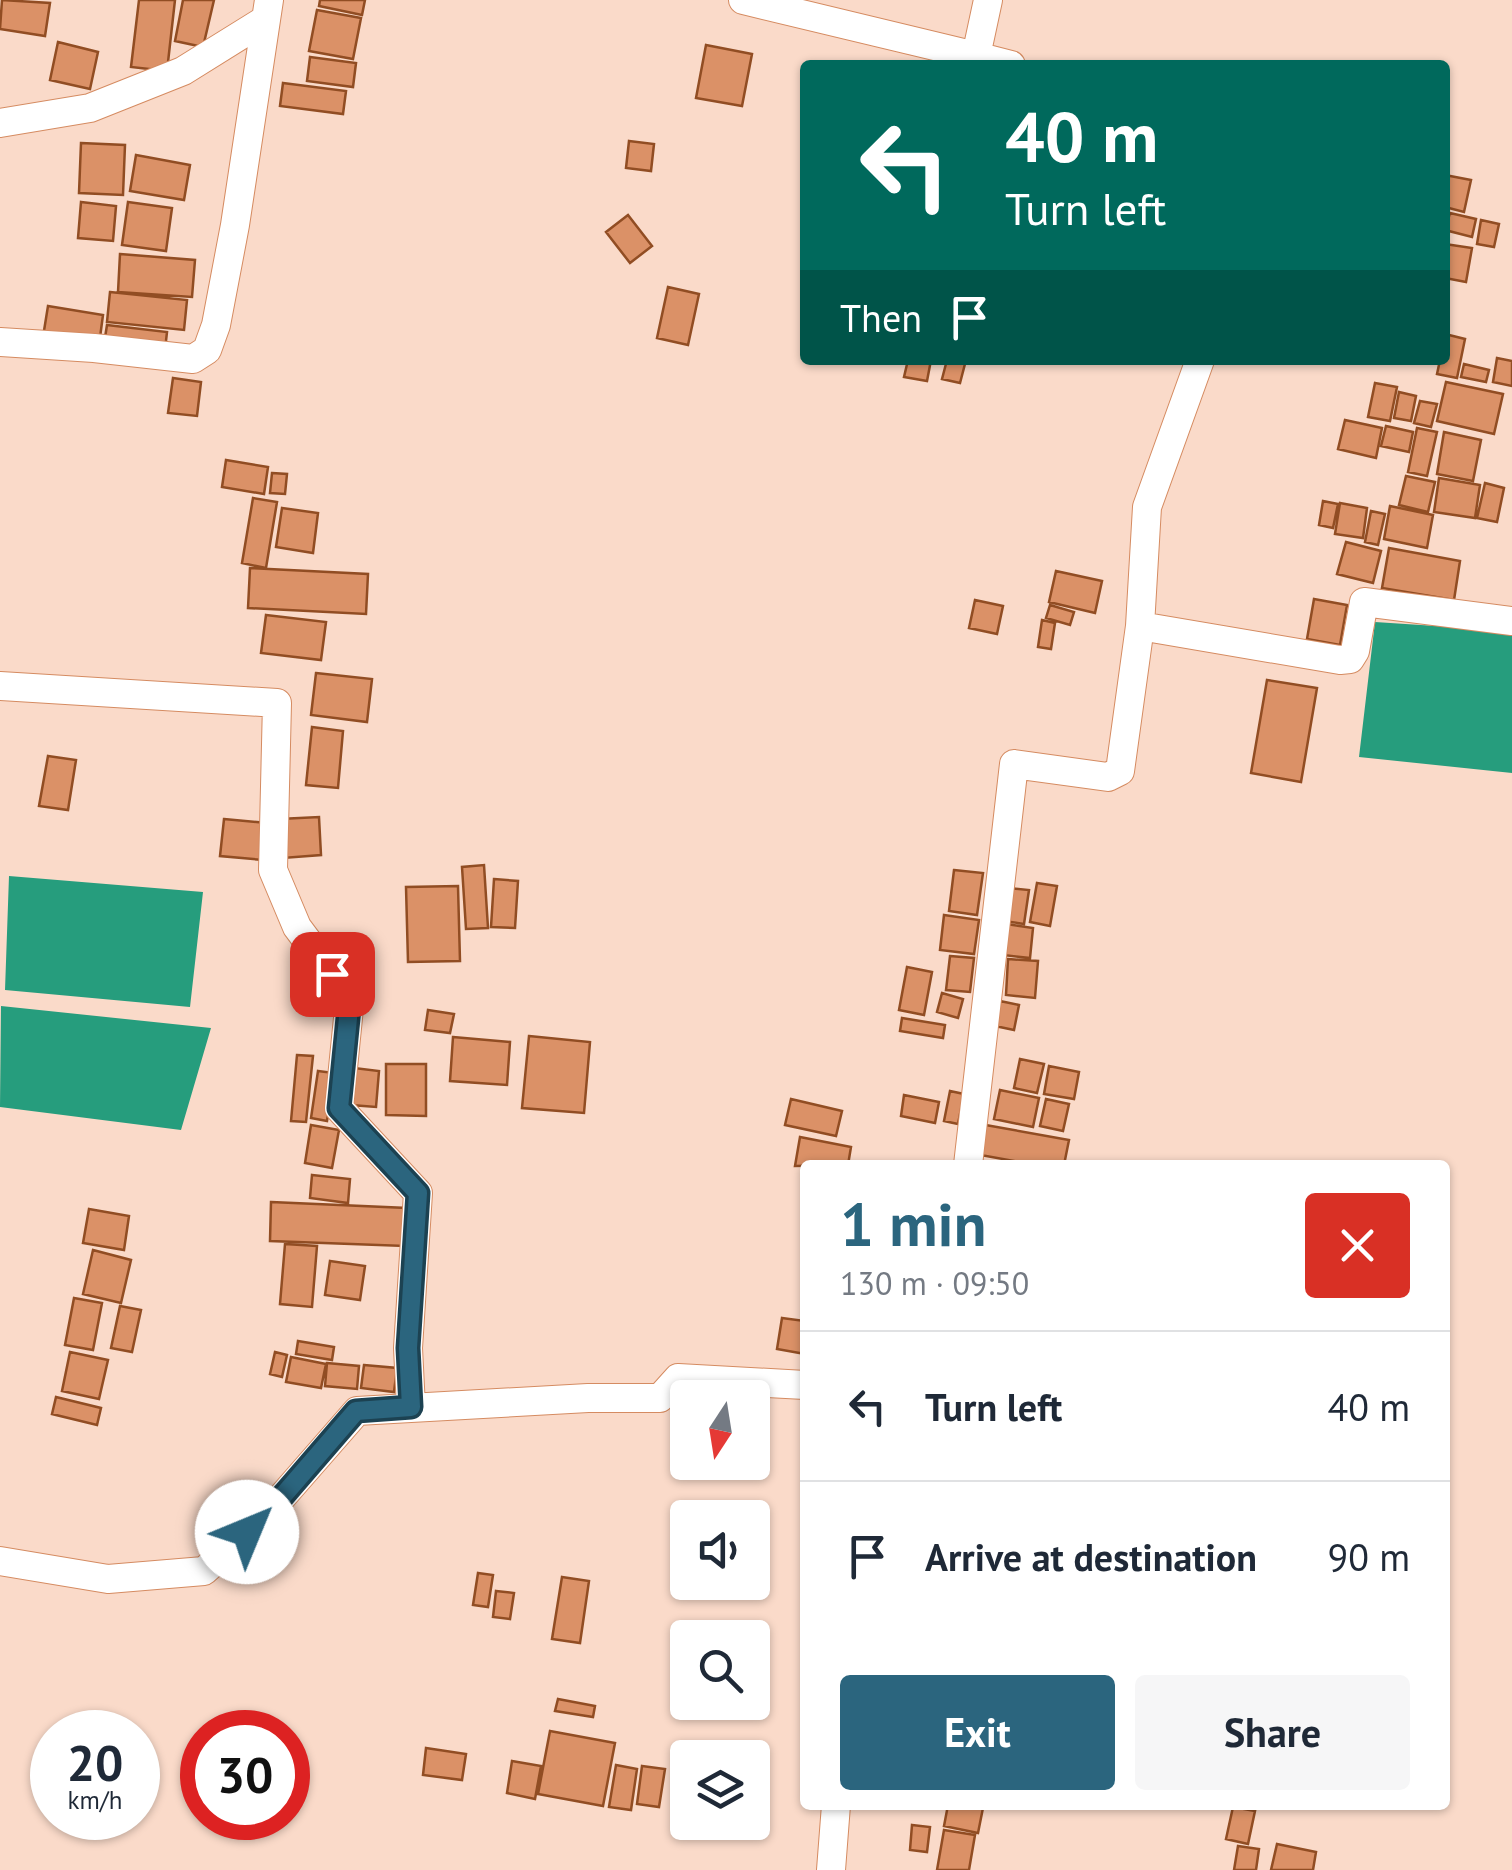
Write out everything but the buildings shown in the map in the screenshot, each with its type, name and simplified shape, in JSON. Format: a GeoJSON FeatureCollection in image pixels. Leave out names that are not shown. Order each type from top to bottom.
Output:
{"type":"FeatureCollection","features":[{"type":"Feature","properties":{"kind":"street"},"geometry":{"type":"LineString","coordinates":[[744,0],[991,60]]}},
{"type":"Feature","properties":{"kind":"street"},"geometry":{"type":"LineString","coordinates":[[976,56],[988,0]]}},
{"type":"Feature","properties":{"kind":"street"},"geometry":{"type":"LineString","coordinates":[[0,124],[90,108],[182,70],[267,10]]}},
{"type":"Feature","properties":{"kind":"street"},"geometry":{"type":"LineString","coordinates":[[0,342],[194,359],[207,350],[216,325],[235,224],[267,10]]}},
{"type":"Feature","properties":{"kind":"street"},"geometry":{"type":"LineString","coordinates":[[969,1160],[1014,764],[1108,777],[1120,771],[1140,626],[1147,507],[1198,365]]}},
{"type":"Feature","properties":{"kind":"street"},"geometry":{"type":"LineString","coordinates":[[1140,626],[1340,660],[1350,659],[1356,651],[1364,602],[1512,621]]}},
{"type":"Feature","properties":{"kind":"street"},"geometry":{"type":"LineString","coordinates":[[0,686],[277,703],[272,870],[297,927],[350,998],[339,1108],[418,1193],[408,1348],[411,1407]]}},
{"type":"Feature","properties":{"kind":"street"},"geometry":{"type":"LineString","coordinates":[[0,1561],[108,1580],[204,1571],[268,1513],[356,1411],[588,1398],[660,1398],[678,1378],[800,1385]]}},
{"type":"Feature","properties":{"kind":"street"},"geometry":{"type":"LineString","coordinates":[[832,1870],[836,1810]]}},
{"type":"Feature","properties":{"kind":"shaded area"},"geometry":{"type":"Polygon","coordinates":[[[1375,622],[1512,631],[1512,773],[1359,757],[1375,622]]]}},
{"type":"Feature","properties":{"kind":"shaded area"},"geometry":{"type":"Polygon","coordinates":[[[9,876],[203,892],[190,1007],[5,990],[9,876]]]}},
{"type":"Feature","properties":{"kind":"shaded area"},"geometry":{"type":"Polygon","coordinates":[[[1,1006],[211,1028],[181,1130],[0,1107],[1,1006]]]}},
{"type":"Feature","properties":{"kind":"route"},"geometry":{"type":"LineString","coordinates":[[247,1532],[356,1411],[411,1407],[408,1348],[418,1193],[339,1108],[350,998],[332,974]]}}]}
